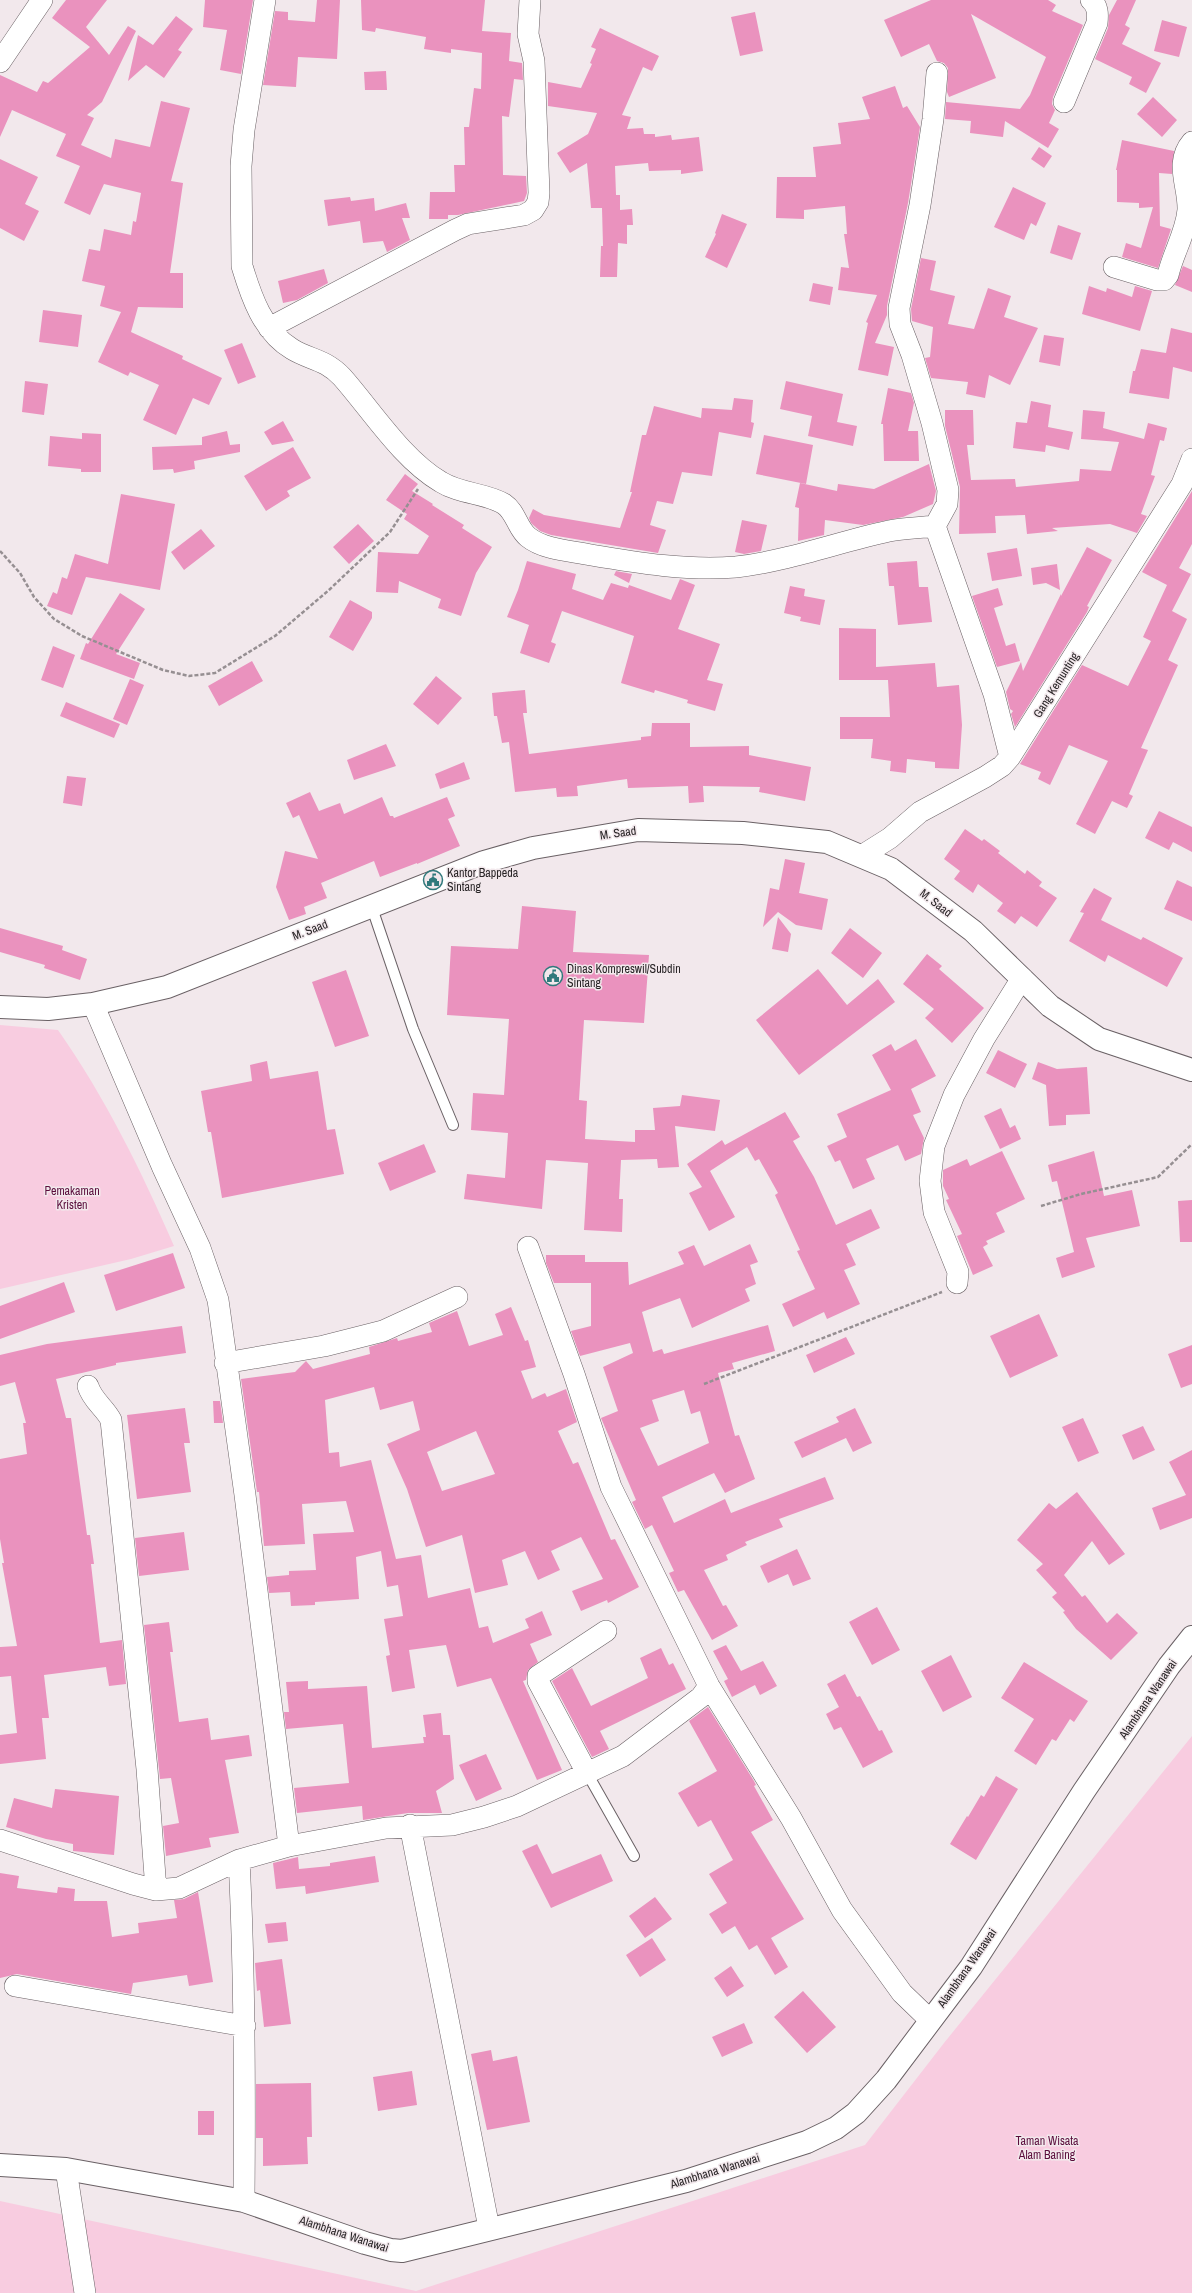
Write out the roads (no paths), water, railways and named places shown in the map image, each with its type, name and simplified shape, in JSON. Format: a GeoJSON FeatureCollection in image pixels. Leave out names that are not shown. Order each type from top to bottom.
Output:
{"type":"FeatureCollection","features":[{"type":"Feature","properties":{"kind":"street"},"geometry":{"type":"LineString","coordinates":[[0,62],[42,0]]}},
{"type":"Feature","properties":{"kind":"street"},"geometry":{"type":"LineString","coordinates":[[265,0],[244,130],[241,166],[242,266],[253,299],[269,328],[278,339],[293,350],[320,360],[340,375],[384,429],[428,474],[455,489],[503,503],[514,513],[520,527],[528,537],[542,544],[610,558],[669,566],[742,566],[782,559],[891,530],[935,526]]}},
{"type":"Feature","properties":{"kind":"street"},"geometry":{"type":"LineString","coordinates":[[269,328],[468,224],[524,215],[533,210],[538,202],[539,193],[534,61],[528,34],[530,0]]}},
{"type":"Feature","properties":{"kind":"street"},"geometry":{"type":"LineString","coordinates":[[1064,102],[1098,22],[1097,8],[1092,0]]}},
{"type":"Feature","properties":{"kind":"street"},"geometry":{"type":"LineString","coordinates":[[937,73],[933,119],[920,205],[898,308],[900,324],[912,354],[932,423],[948,490],[948,504],[935,526],[994,694],[1010,757]]}},
{"type":"Feature","properties":{"kind":"street"},"geometry":{"type":"LineString","coordinates":[[1114,267],[1157,280],[1164,280],[1168,275],[1186,221],[1187,203],[1182,167],[1183,156],[1192,142]]}},
{"type":"Feature","properties":{"kind":"street","name":"Gang Kemunting"},"geometry":{"type":"LineString","coordinates":[[863,856],[890,838],[920,812],[985,777],[1002,766],[1010,757],[1182,484],[1192,459]]}},
{"type":"Feature","properties":{"kind":"street","name":"M. Saad"},"geometry":{"type":"LineString","coordinates":[[0,1007],[48,1009],[93,1004],[167,987],[371,905],[510,853],[638,830],[743,833],[828,842],[891,869],[972,932],[1050,1006],[1099,1039],[1192,1070]]}},
{"type":"Feature","properties":{"kind":"street"},"geometry":{"type":"LineString","coordinates":[[957,1283],[958,1272],[934,1212],[930,1181],[934,1146],[954,1095],[984,1039],[1022,978]]}},
{"type":"Feature","properties":{"kind":"street"},"geometry":{"type":"LineString","coordinates":[[93,1004],[210,1274],[220,1314],[225,1363],[245,1495],[289,1846]]}},
{"type":"Feature","properties":{"kind":"street"},"geometry":{"type":"LineString","coordinates":[[528,1247],[574,1374],[612,1487],[709,1686],[791,1818],[842,1910],[902,1993],[930,2020]]}},
{"type":"Feature","properties":{"kind":"street"},"geometry":{"type":"LineString","coordinates":[[225,1363],[324,1346],[383,1331],[457,1297]]}},
{"type":"Feature","properties":{"kind":"street"},"geometry":{"type":"LineString","coordinates":[[88,1386],[92,1396],[107,1413],[111,1420],[147,1769],[156,1890]]}},
{"type":"Feature","properties":{"kind":"street"},"geometry":{"type":"LineString","coordinates":[[587,1773],[538,1681],[538,1676],[606,1631]]}},
{"type":"Feature","properties":{"kind":"street","name":"Alambhana Wanawai"},"geometry":{"type":"LineString","coordinates":[[0,2165],[66,2169],[244,2201],[365,2243],[391,2250],[402,2251],[489,2228],[686,2181],[807,2142],[836,2128],[856,2113],[886,2080],[971,1967],[1084,1791],[1169,1666],[1192,1637]]}},
{"type":"Feature","properties":{"kind":"street"},"geometry":{"type":"LineString","coordinates":[[0,1840],[156,1890],[179,1888],[239,1860],[289,1846],[386,1828],[410,1825],[452,1825],[484,1817],[517,1806],[623,1756],[700,1697],[709,1686]]}},
{"type":"Feature","properties":{"kind":"street"},"geometry":{"type":"LineString","coordinates":[[410,1825],[489,2228]]}},
{"type":"Feature","properties":{"kind":"street"},"geometry":{"type":"LineString","coordinates":[[239,1860],[244,1944],[244,2201]]}},
{"type":"Feature","properties":{"kind":"street"},"geometry":{"type":"LineString","coordinates":[[15,1986],[245,2026]]}},
{"type":"Feature","properties":{"kind":"street"},"geometry":{"type":"LineString","coordinates":[[66,2169],[86,2293]]}},
{"type":"Feature","properties":{"kind":"lane"},"geometry":{"type":"LineString","coordinates":[[371,905],[412,1029],[453,1125]]}},
{"type":"Feature","properties":{"kind":"lane"},"geometry":{"type":"LineString","coordinates":[[587,1773],[634,1856]]}},
{"type":"Feature","properties":{"kind":"place","name":"Kantor Bappeda Sintang"},"geometry":{"type":"Point","coordinates":[433,880]}},
{"type":"Feature","properties":{"kind":"place","name":"Dinas Kompreswil/Subdin Sintang"},"geometry":{"type":"Point","coordinates":[553,976]}},
{"type":"Feature","properties":{"kind":"park label","name":"Pemakaman Kristen"},"geometry":{"type":"Point","coordinates":[72,1198]}},
{"type":"Feature","properties":{"kind":"park label","name":"Taman Wisata Alam Baning"},"geometry":{"type":"Point","coordinates":[1047,2148]}}]}
